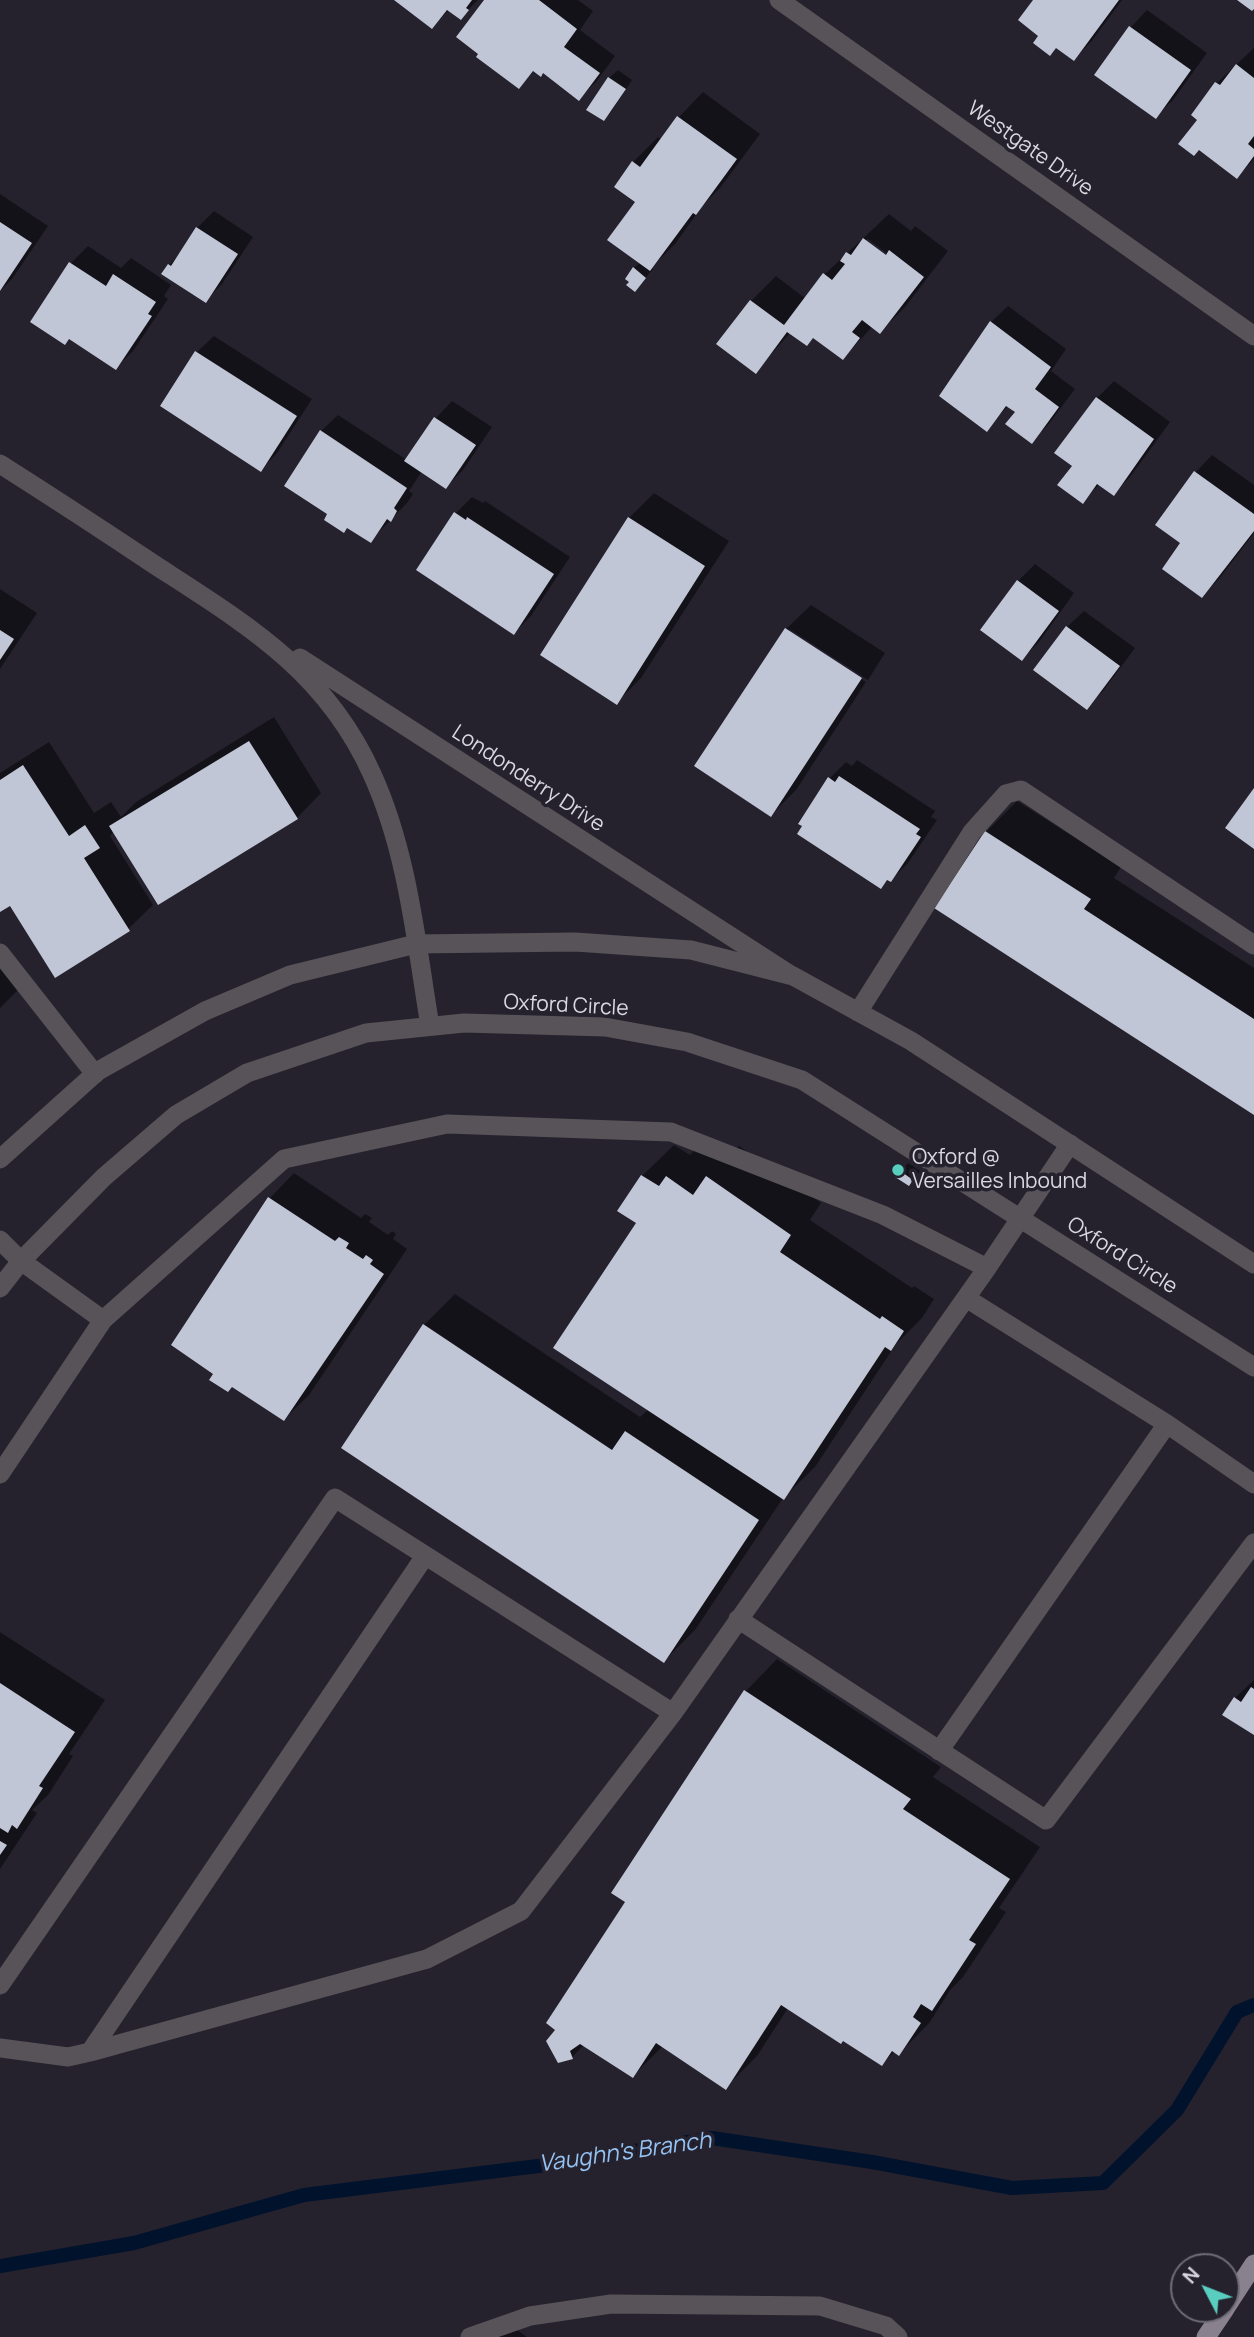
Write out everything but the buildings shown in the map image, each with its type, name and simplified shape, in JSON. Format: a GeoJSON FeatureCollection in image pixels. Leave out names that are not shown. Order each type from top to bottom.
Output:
{"type":"FeatureCollection","features":[{"type":"Feature","properties":{"kind":"main road"},"geometry":{"type":"LineString","coordinates":[[1240,2285],[1254,2264]]}},
{"type":"Feature","properties":{"kind":"street","name":"Westgate Drive"},"geometry":{"type":"LineString","coordinates":[[779,0],[1254,336]]}},
{"type":"Feature","properties":{"kind":"street","name":"Londonderry Drive"},"geometry":{"type":"LineString","coordinates":[[0,464],[793,976]]}},
{"type":"Feature","properties":{"kind":"street","name":"Londonderry Drive"},"geometry":{"type":"LineString","coordinates":[[239,619],[307,675],[344,719],[373,775],[398,847],[430,1026]]}},
{"type":"Feature","properties":{"kind":"street"},"geometry":{"type":"LineString","coordinates":[[858,1012],[972,832],[1006,794],[1021,790],[1254,945]]}},
{"type":"Feature","properties":{"kind":"street"},"geometry":{"type":"LineString","coordinates":[[0,1159],[95,1074],[205,1011],[290,975],[416,944],[575,942],[691,950],[793,976],[911,1041],[1254,1265]]}},
{"type":"Feature","properties":{"kind":"street"},"geometry":{"type":"LineString","coordinates":[[0,953],[95,1074]]}},
{"type":"Feature","properties":{"kind":"street","name":"Oxford Circle"},"geometry":{"type":"LineString","coordinates":[[0,1288],[21,1261],[104,1177],[176,1115],[247,1073],[366,1033],[464,1023],[605,1027],[687,1042],[802,1080],[1254,1367]]}},
{"type":"Feature","properties":{"kind":"street"},"geometry":{"type":"LineString","coordinates":[[0,1474],[103,1320],[284,1159],[447,1124],[671,1132],[883,1215],[987,1268]]}},
{"type":"Feature","properties":{"kind":"street"},"geometry":{"type":"LineString","coordinates":[[0,2048],[68,2057],[90,2052],[427,1959],[521,1911],[673,1713],[987,1268],[1070,1144]]}},
{"type":"Feature","properties":{"kind":"street"},"geometry":{"type":"LineString","coordinates":[[0,1240],[21,1261],[103,1320]]}},
{"type":"Feature","properties":{"kind":"street"},"geometry":{"type":"LineString","coordinates":[[966,1298],[1167,1424],[1254,1484]]}},
{"type":"Feature","properties":{"kind":"street"},"geometry":{"type":"LineString","coordinates":[[939,1751],[1167,1424]]}},
{"type":"Feature","properties":{"kind":"street"},"geometry":{"type":"LineString","coordinates":[[0,1985],[335,1498],[673,1713]]}},
{"type":"Feature","properties":{"kind":"street"},"geometry":{"type":"LineString","coordinates":[[738,1619],[1046,1820],[1254,1543]]}},
{"type":"Feature","properties":{"kind":"street"},"geometry":{"type":"LineString","coordinates":[[90,2052],[425,1556]]}},
{"type":"Feature","properties":{"kind":"street"},"geometry":{"type":"LineString","coordinates":[[470,2337],[530,2316],[611,2304],[820,2306],[886,2326],[898,2337]]}},
{"type":"Feature","properties":{"kind":"waterway","name":"Vaughn's Branch"},"geometry":{"type":"LineString","coordinates":[[0,2266],[134,2243],[304,2195],[562,2163],[712,2138],[872,2162],[1012,2188],[1103,2183],[1177,2110],[1237,2012],[1254,2005]]}},
{"type":"Feature","properties":{"kind":"place","name":"Oxford @ Versailles Inbound"},"geometry":{"type":"Point","coordinates":[898,1170]}}]}
